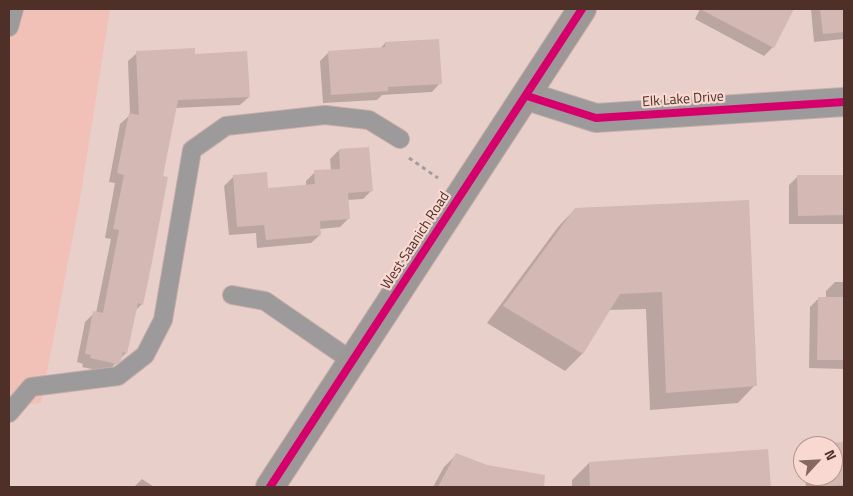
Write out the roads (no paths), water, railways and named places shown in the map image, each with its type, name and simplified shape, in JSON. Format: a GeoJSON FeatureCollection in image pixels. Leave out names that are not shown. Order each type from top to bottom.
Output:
{"type":"FeatureCollection","features":[{"type":"Feature","properties":{"kind":"main road","name":"West Saanich Road"},"geometry":{"type":"LineString","coordinates":[[270,487],[582,9]]}},
{"type":"Feature","properties":{"kind":"street","name":"Elk Lake Drive"},"geometry":{"type":"LineString","coordinates":[[527,96],[596,118],[844,102]]}},
{"type":"Feature","properties":{"kind":"lane"},"geometry":{"type":"LineString","coordinates":[[9,28],[14,9]]}},
{"type":"Feature","properties":{"kind":"lane"},"geometry":{"type":"LineString","coordinates":[[9,413],[31,387],[118,376],[145,355],[163,320],[192,150],[226,126],[325,116],[369,120],[400,139]]}},
{"type":"Feature","properties":{"kind":"lane"},"geometry":{"type":"LineString","coordinates":[[232,295],[265,301],[352,361]]}}]}
